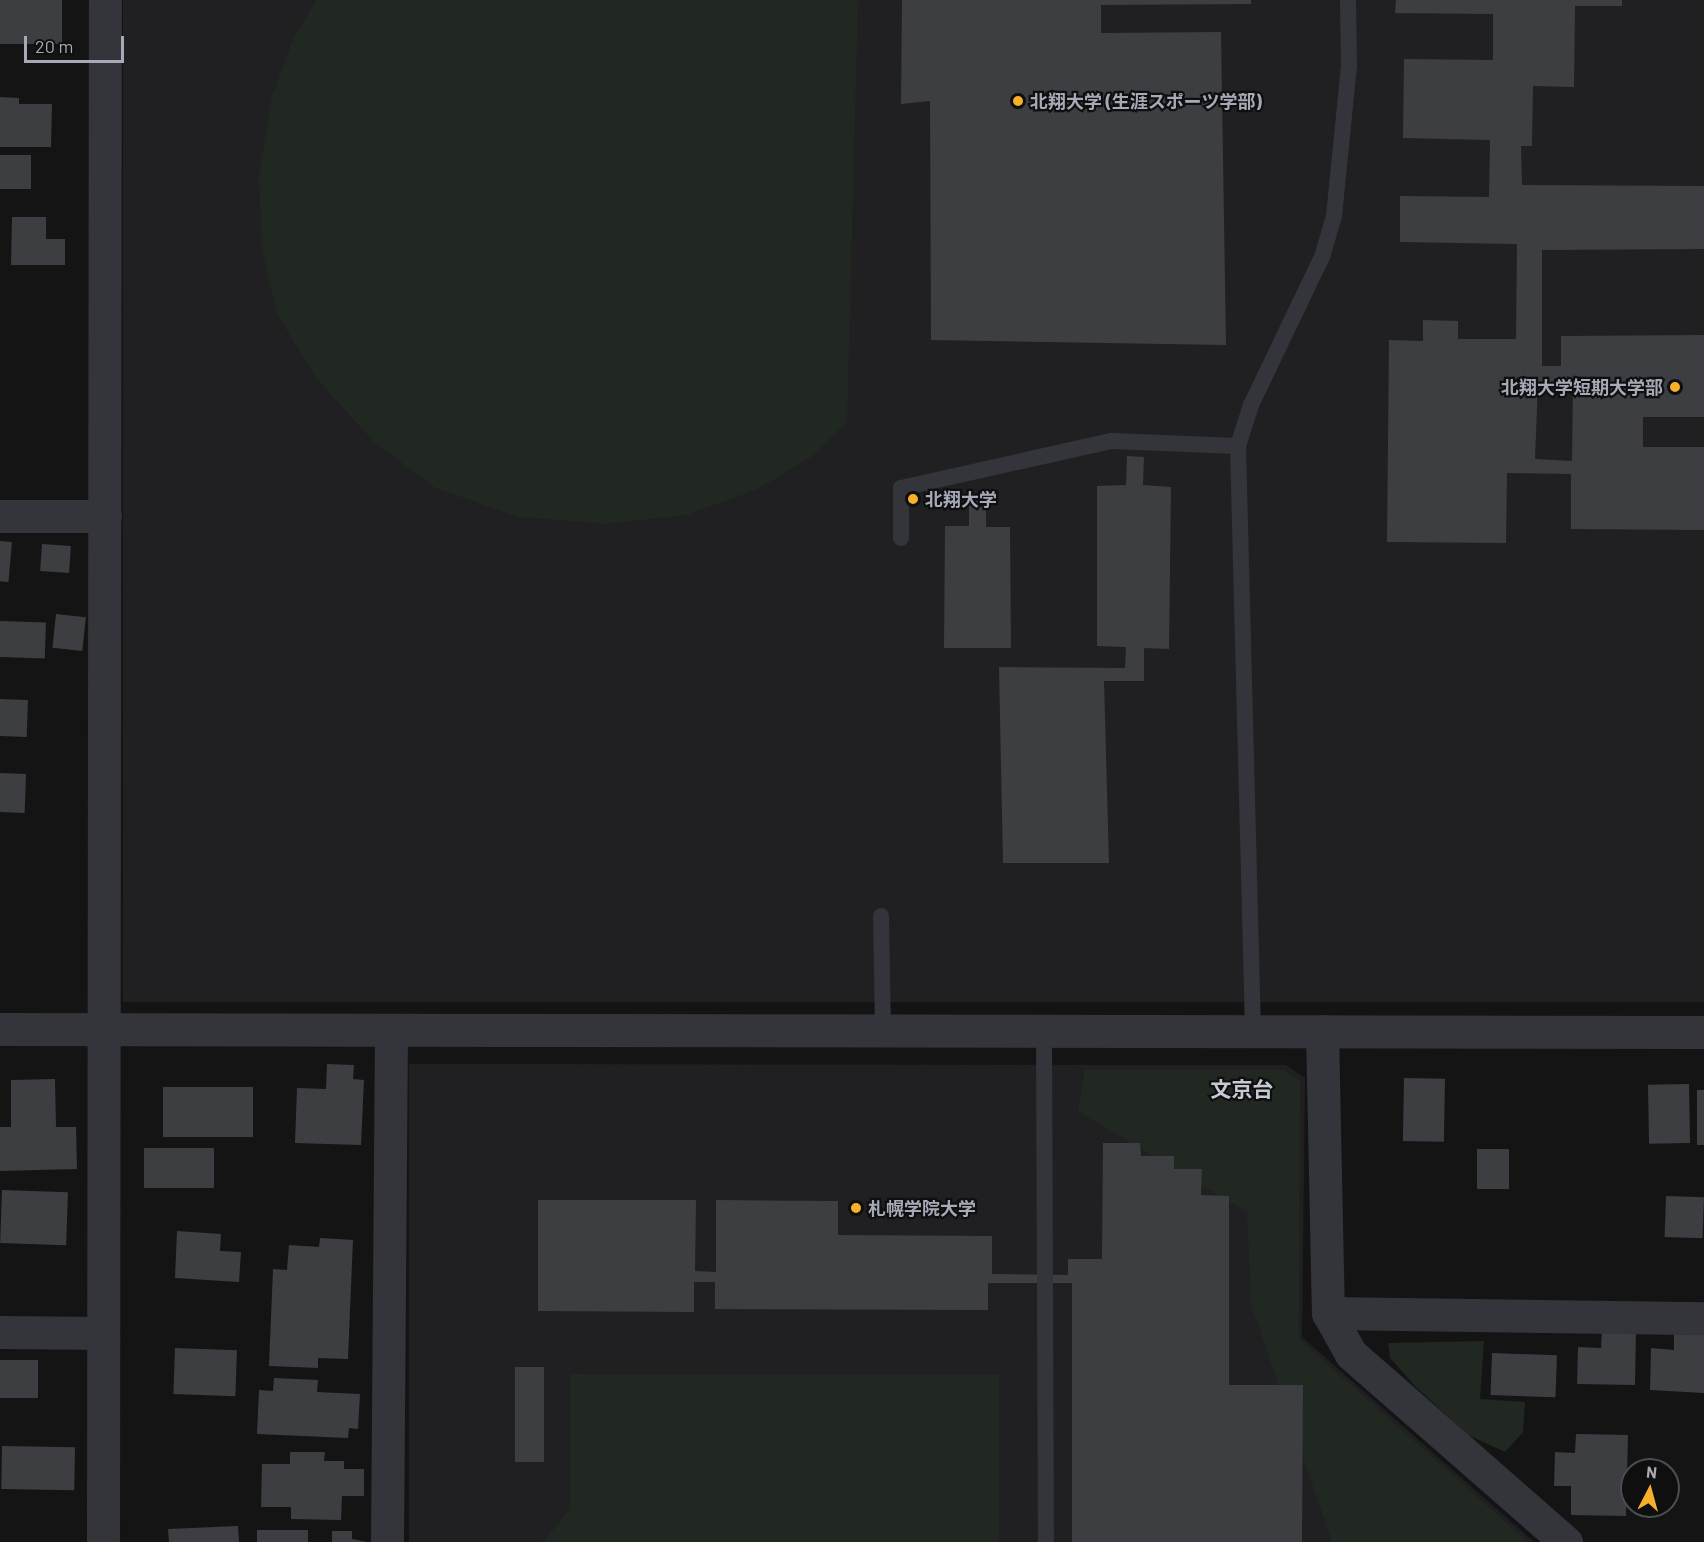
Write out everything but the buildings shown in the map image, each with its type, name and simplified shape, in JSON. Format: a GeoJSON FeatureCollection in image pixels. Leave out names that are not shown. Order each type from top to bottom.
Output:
{"type":"FeatureCollection","features":[{"type":"Feature","properties":{"kind":"street"},"geometry":{"type":"LineString","coordinates":[[103,1542],[105,0]]}},
{"type":"Feature","properties":{"kind":"street"},"geometry":{"type":"LineString","coordinates":[[0,516],[105,516]]}},
{"type":"Feature","properties":{"kind":"street"},"geometry":{"type":"LineString","coordinates":[[0,1029],[1704,1032]]}},
{"type":"Feature","properties":{"kind":"street"},"geometry":{"type":"LineString","coordinates":[[387,1542],[391,1030]]}},
{"type":"Feature","properties":{"kind":"street"},"geometry":{"type":"LineString","coordinates":[[1322,1031],[1328,1313],[1351,1354],[1566,1542]]}},
{"type":"Feature","properties":{"kind":"street"},"geometry":{"type":"LineString","coordinates":[[1328,1313],[1704,1317]]}},
{"type":"Feature","properties":{"kind":"street"},"geometry":{"type":"LineString","coordinates":[[0,1332],[103,1333]]}},
{"type":"Feature","properties":{"kind":"lane"},"geometry":{"type":"LineString","coordinates":[[1253,1031],[1238,446],[1251,405],[1322,256],[1334,216],[1349,67],[1348,0]]}},
{"type":"Feature","properties":{"kind":"lane"},"geometry":{"type":"LineString","coordinates":[[901,538],[901,488],[1112,441],[1238,446]]}},
{"type":"Feature","properties":{"kind":"lane"},"geometry":{"type":"LineString","coordinates":[[881,916],[883,1032]]}},
{"type":"Feature","properties":{"kind":"lane"},"geometry":{"type":"LineString","coordinates":[[1044,1032],[1046,1542]]}},
{"type":"Feature","properties":{"kind":"shaded area","name":"北翔大学"},"geometry":{"type":"Polygon","coordinates":[[[123,0],[1704,0],[1704,1002],[123,1002],[123,0]]]}},
{"type":"Feature","properties":{"kind":"shaded area"},"geometry":{"type":"Polygon","coordinates":[[[316,0],[858,0],[847,421],[811,457],[756,490],[686,515],[606,524],[519,517],[435,488],[374,442],[316,378],[277,314],[262,250],[259,176],[272,96],[293,39],[316,0]]]}},
{"type":"Feature","properties":{"kind":"shaded area","name":"札幌学院大学"},"geometry":{"type":"Polygon","coordinates":[[[409,1064],[1286,1065],[1305,1078],[1302,1337],[1534,1542],[409,1542],[409,1064]]]}},
{"type":"Feature","properties":{"kind":"shaded area"},"geometry":{"type":"Polygon","coordinates":[[[1085,1070],[1284,1070],[1300,1081],[1299,1339],[1528,1542],[1332,1542],[1251,1304],[1247,1212],[1078,1111],[1085,1070]]]}},
{"type":"Feature","properties":{"kind":"shaded area"},"geometry":{"type":"Polygon","coordinates":[[[1484,1341],[1480,1399],[1525,1402],[1523,1432],[1505,1452],[1468,1435],[1416,1387],[1390,1358],[1388,1343],[1484,1341]]]}},
{"type":"Feature","properties":{"kind":"shaded area"},"geometry":{"type":"Polygon","coordinates":[[[570,1374],[999,1375],[999,1542],[543,1542],[570,1509],[570,1374]]]}},
{"type":"Feature","properties":{"kind":"place","name":"北翔大学 (生涯スポーツ学部)"},"geometry":{"type":"Point","coordinates":[1018,101]}},
{"type":"Feature","properties":{"kind":"place","name":"北翔大学短期大学部"},"geometry":{"type":"Point","coordinates":[1675,387]}},
{"type":"Feature","properties":{"kind":"place","name":"北翔大学"},"geometry":{"type":"Point","coordinates":[913,499]}},
{"type":"Feature","properties":{"kind":"place","name":"札幌学院大学"},"geometry":{"type":"Point","coordinates":[856,1208]}},
{"type":"Feature","properties":{"kind":"district","name":"文京台"},"geometry":{"type":"Point","coordinates":[1242,1089]}}]}
